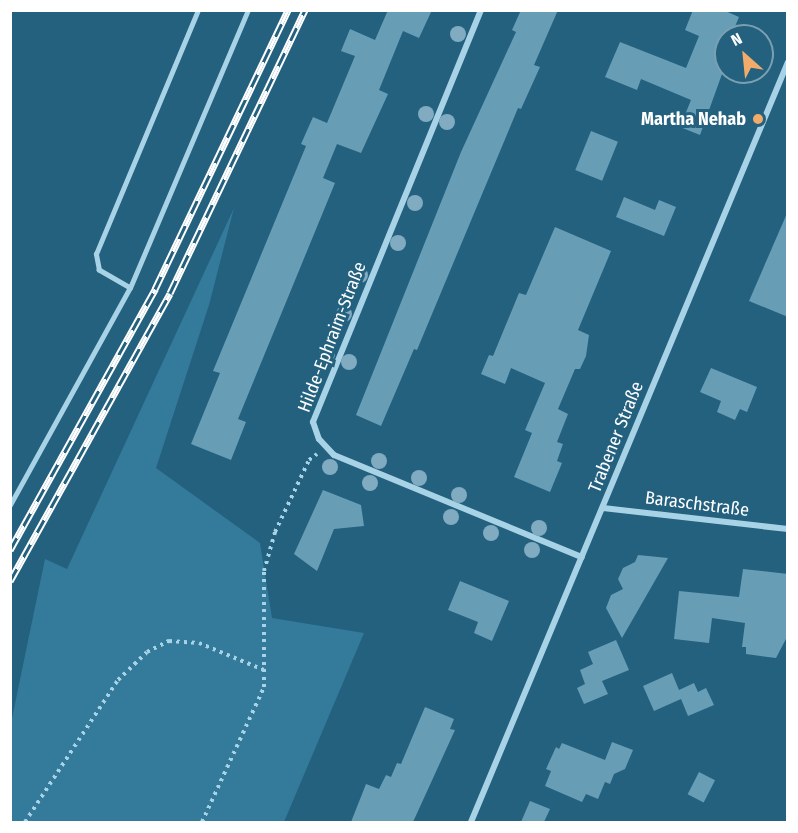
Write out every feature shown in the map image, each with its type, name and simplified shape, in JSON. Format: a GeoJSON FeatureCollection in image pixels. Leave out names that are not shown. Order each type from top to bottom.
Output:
{"type":"FeatureCollection","features":[{"type":"Feature","properties":{"kind":"street","name":"Hilde-Ephraim-Straße"},"geometry":{"type":"LineString","coordinates":[[481,10],[313,422],[319,439],[334,455],[582,557]]}},
{"type":"Feature","properties":{"kind":"street","name":"Trabener Straße"},"geometry":{"type":"LineString","coordinates":[[471,822],[788,62]]}},
{"type":"Feature","properties":{"kind":"street","name":"Baraschstraße"},"geometry":{"type":"LineString","coordinates":[[603,508],[788,529]]}},
{"type":"Feature","properties":{"kind":"lane"},"geometry":{"type":"LineString","coordinates":[[130,288],[99,270],[96,254],[198,10]]}},
{"type":"Feature","properties":{"kind":"lane"},"geometry":{"type":"LineString","coordinates":[[10,505],[130,288],[248,10]]}},
{"type":"Feature","properties":{"kind":"path"},"geometry":{"type":"LineString","coordinates":[[202,822],[248,729],[264,687],[264,571],[275,532],[309,460]]}},
{"type":"Feature","properties":{"kind":"path"},"geometry":{"type":"LineString","coordinates":[[25,822],[118,680],[147,652],[169,641],[199,643],[264,670]]}},
{"type":"Feature","properties":{"kind":"shaded area"},"geometry":{"type":"Polygon","coordinates":[[[234,208],[209,305],[156,468],[260,543],[272,618],[364,633],[284,822],[11,822],[11,723],[45,559],[67,569],[234,208]]]}},
{"type":"Feature","properties":{"kind":"building"},"geometry":{"type":"Polygon","coordinates":[[[388,10],[432,10],[419,38],[403,31],[379,90],[388,94],[361,153],[337,144],[323,178],[335,183],[238,419],[246,422],[231,460],[191,444],[220,373],[213,371],[306,146],[301,144],[313,117],[327,123],[355,56],[341,51],[350,29],[375,40],[388,10]]]}},
{"type":"Feature","properties":{"kind":"building"},"geometry":{"type":"Polygon","coordinates":[[[521,10],[558,10],[534,65],[540,67],[521,109],[518,108],[417,350],[414,349],[381,426],[356,415],[461,152],[516,32],[512,30],[521,10]]]}},
{"type":"Feature","properties":{"kind":"building"},"geometry":{"type":"Polygon","coordinates":[[[693,10],[723,10],[739,17],[736,24],[714,24],[714,84],[718,84],[700,135],[680,127],[691,100],[641,79],[637,90],[605,77],[620,42],[686,68],[699,36],[685,30],[693,10]]]}},
{"type":"Feature","properties":{"kind":"building"},"geometry":{"type":"Polygon","coordinates":[[[591,131],[618,142],[602,181],[575,170],[591,131]]]}},
{"type":"Feature","properties":{"kind":"building"},"geometry":{"type":"Polygon","coordinates":[[[624,197],[655,210],[659,200],[676,207],[664,236],[616,217],[624,197]]]}},
{"type":"Feature","properties":{"kind":"building"},"geometry":{"type":"Polygon","coordinates":[[[788,211],[788,317],[749,301],[788,211]]]}},
{"type":"Feature","properties":{"kind":"building"},"geometry":{"type":"Polygon","coordinates":[[[555,227],[611,251],[578,330],[589,335],[586,356],[580,369],[575,369],[558,409],[568,414],[557,442],[563,444],[557,461],[562,463],[550,492],[514,477],[532,433],[525,430],[545,383],[511,368],[505,384],[481,374],[489,355],[493,356],[519,293],[526,295],[555,227]]]}},
{"type":"Feature","properties":{"kind":"building"},"geometry":{"type":"Polygon","coordinates":[[[711,368],[757,387],[747,412],[740,409],[735,420],[717,412],[721,401],[700,392],[711,368]]]}},
{"type":"Feature","properties":{"kind":"building"},"geometry":{"type":"Polygon","coordinates":[[[323,490],[361,505],[364,526],[334,529],[317,571],[294,554],[323,490]]]}},
{"type":"Feature","properties":{"kind":"building"},"geometry":{"type":"Polygon","coordinates":[[[638,555],[668,558],[622,638],[606,608],[611,595],[623,589],[618,579],[623,568],[635,562],[638,555]]]}},
{"type":"Feature","properties":{"kind":"building"},"geometry":{"type":"Polygon","coordinates":[[[743,569],[788,574],[788,635],[776,658],[746,654],[746,647],[742,647],[745,623],[712,618],[709,643],[674,639],[679,591],[739,597],[743,569]]]}},
{"type":"Feature","properties":{"kind":"building"},"geometry":{"type":"Polygon","coordinates":[[[460,581],[509,601],[492,641],[474,633],[478,622],[448,610],[460,581]]]}},
{"type":"Feature","properties":{"kind":"building"},"geometry":{"type":"Polygon","coordinates":[[[616,640],[629,670],[602,681],[608,694],[584,704],[577,688],[585,684],[580,670],[593,664],[588,652],[616,640]]]}},
{"type":"Feature","properties":{"kind":"building"},"geometry":{"type":"Polygon","coordinates":[[[672,673],[679,690],[694,683],[698,692],[706,688],[714,705],[688,716],[681,699],[654,711],[643,686],[672,673]]]}},
{"type":"Feature","properties":{"kind":"building"},"geometry":{"type":"Polygon","coordinates":[[[425,707],[454,719],[450,729],[455,730],[413,822],[351,822],[366,784],[379,789],[386,775],[391,777],[397,763],[401,764],[425,707]]]}},
{"type":"Feature","properties":{"kind":"building"},"geometry":{"type":"Polygon","coordinates":[[[612,742],[633,750],[625,769],[614,774],[610,784],[605,782],[598,799],[586,794],[582,802],[545,786],[551,771],[546,769],[556,747],[559,749],[562,743],[605,760],[612,742]]]}},
{"type":"Feature","properties":{"kind":"building"},"geometry":{"type":"Polygon","coordinates":[[[699,772],[715,780],[704,802],[688,794],[699,772]]]}},
{"type":"Feature","properties":{"kind":"building"},"geometry":{"type":"Polygon","coordinates":[[[530,801],[550,809],[544,822],[521,822],[530,801]]]}},
{"type":"Feature","properties":{"kind":"railway"},"geometry":{"type":"LineString","coordinates":[[10,550],[155,289],[288,10]]}},
{"type":"Feature","properties":{"kind":"railway"},"geometry":{"type":"LineString","coordinates":[[10,581],[170,293],[305,10]]}},
{"type":"Feature","properties":{"kind":"place","name":"Martha Nehab"},"geometry":{"type":"Point","coordinates":[758,119]}}]}
